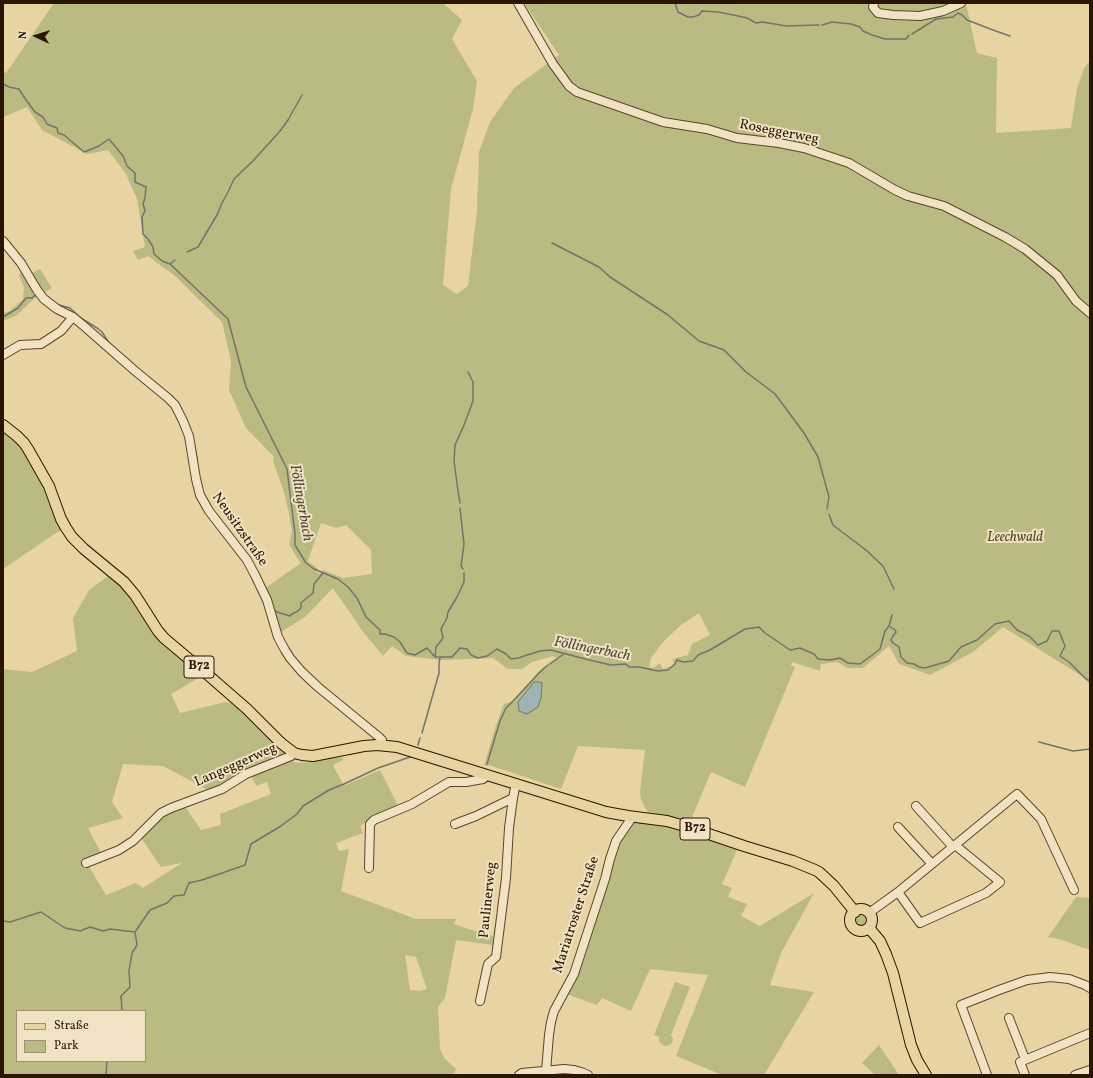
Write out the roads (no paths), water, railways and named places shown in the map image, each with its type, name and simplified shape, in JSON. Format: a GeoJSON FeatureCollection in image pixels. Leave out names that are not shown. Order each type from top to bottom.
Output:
{"type":"FeatureCollection","features":[{"type":"Feature","properties":{"kind":"main road","name":"B72"},"geometry":{"type":"LineString","coordinates":[[3,425],[24,443],[31,454],[49,486],[61,519],[72,536],[84,549],[124,582],[158,631],[170,644],[208,674],[247,709],[281,743],[294,753],[313,756],[364,746],[382,745],[396,747],[606,812],[667,821],[810,867],[819,872],[834,886],[855,912]]}},
{"type":"Feature","properties":{"kind":"main road"},"geometry":{"type":"LineString","coordinates":[[862,910],[869,913],[872,922],[866,930],[858,931],[850,923],[850,918],[855,912],[862,910]]}},
{"type":"Feature","properties":{"kind":"main road"},"geometry":{"type":"LineString","coordinates":[[869,928],[880,942],[886,954],[893,973],[914,1053],[926,1075]]}},
{"type":"Feature","properties":{"kind":"street","name":"Roseggerweg"},"geometry":{"type":"LineString","coordinates":[[518,3],[553,64],[569,86],[577,92],[663,122],[707,129],[737,138],[780,143],[804,148],[849,163],[895,190],[908,196],[944,206],[1005,237],[1025,249],[1057,275],[1076,301],[1090,313]]}},
{"type":"Feature","properties":{"kind":"street"},"geometry":{"type":"LineString","coordinates":[[874,3],[873,7],[878,13],[920,16],[943,11],[961,3]]}},
{"type":"Feature","properties":{"kind":"street","name":"Neusitzstraße"},"geometry":{"type":"LineString","coordinates":[[3,242],[21,263],[40,294],[49,303],[73,317],[175,405],[189,436],[200,495],[209,511],[247,560],[267,600],[278,637],[285,650],[294,662],[318,687],[379,737],[382,740],[382,745]]}},
{"type":"Feature","properties":{"kind":"street"},"geometry":{"type":"LineString","coordinates":[[3,355],[20,345],[41,344],[61,331],[73,317]]}},
{"type":"Feature","properties":{"kind":"street","name":"Langeggerweg"},"geometry":{"type":"LineString","coordinates":[[86,863],[119,850],[138,837],[161,813],[222,789],[246,774],[291,756],[294,753]]}},
{"type":"Feature","properties":{"kind":"street"},"geometry":{"type":"LineString","coordinates":[[369,868],[370,824],[374,820],[412,804],[449,782],[466,782],[483,779],[488,775]]}},
{"type":"Feature","properties":{"kind":"street","name":"Paulinerweg"},"geometry":{"type":"LineString","coordinates":[[480,1001],[488,964],[496,957],[506,878],[509,828],[516,783]]}},
{"type":"Feature","properties":{"kind":"street"},"geometry":{"type":"LineString","coordinates":[[869,913],[898,892],[1017,794],[1041,819],[1074,890]]}},
{"type":"Feature","properties":{"kind":"street"},"geometry":{"type":"LineString","coordinates":[[455,824],[476,816],[513,798]]}},
{"type":"Feature","properties":{"kind":"street"},"geometry":{"type":"LineString","coordinates":[[898,892],[920,924],[986,893],[1000,882],[954,846],[916,806]]}},
{"type":"Feature","properties":{"kind":"street","name":"Mariatroster Straße"},"geometry":{"type":"LineString","coordinates":[[546,1071],[549,1035],[554,1011],[574,974],[605,880],[616,841],[633,816]]}},
{"type":"Feature","properties":{"kind":"street"},"geometry":{"type":"LineString","coordinates":[[898,827],[932,864]]}},
{"type":"Feature","properties":{"kind":"street"},"geometry":{"type":"LineString","coordinates":[[987,1075],[961,1005],[1027,980],[1050,977],[1069,979],[1090,988]]}},
{"type":"Feature","properties":{"kind":"street"},"geometry":{"type":"LineString","coordinates":[[1009,1018],[1025,1059]]}},
{"type":"Feature","properties":{"kind":"street"},"geometry":{"type":"LineString","coordinates":[[1025,1075],[1020,1062],[1090,1033]]}},
{"type":"Feature","properties":{"kind":"street"},"geometry":{"type":"LineString","coordinates":[[519,1075],[522,1073],[564,1069],[574,1070],[588,1075]]}},
{"type":"Feature","properties":{"kind":"street"},"geometry":{"type":"LineString","coordinates":[[1075,1075],[1090,1070]]}},
{"type":"Feature","properties":{"kind":"water"},"geometry":{"type":"Polygon","coordinates":[[[534,682],[542,683],[541,698],[538,707],[527,714],[519,711],[518,702],[534,682]]]}},
{"type":"Feature","properties":{"kind":"waterway"},"geometry":{"type":"LineString","coordinates":[[675,3],[678,12],[688,17],[699,15],[702,11],[718,12],[738,16],[747,18],[756,23],[762,22],[787,26],[819,25]]}},
{"type":"Feature","properties":{"kind":"waterway"},"geometry":{"type":"LineString","coordinates":[[912,34],[936,19],[953,17],[958,13],[967,20],[1010,36]]}},
{"type":"Feature","properties":{"kind":"waterway"},"geometry":{"type":"LineString","coordinates":[[822,25],[832,22],[851,24],[860,27],[863,31],[872,35],[885,39],[906,39],[909,35]]}},
{"type":"Feature","properties":{"kind":"waterway","name":"Föllingerbach"},"geometry":{"type":"LineString","coordinates":[[3,84],[19,89],[35,112],[43,117],[47,124],[57,128],[58,133],[64,135],[84,152],[99,146],[109,139],[123,156],[127,166],[135,173],[135,182],[146,187],[143,204],[145,211],[142,217],[143,234],[153,247],[154,254],[162,261],[170,264],[228,319],[246,387],[287,469],[295,545],[306,563],[314,569],[338,579],[348,587],[357,598],[366,617],[380,630],[380,634],[394,637],[400,642],[407,653],[415,655],[427,648],[435,657],[452,657],[460,648],[467,649],[471,655],[478,658],[487,656],[497,649],[511,659],[540,651],[551,650],[611,665],[626,664],[629,667],[639,667],[658,671],[668,670],[677,660],[683,662],[693,661],[698,655],[710,650],[745,629],[759,627],[765,633],[790,650],[800,648],[814,654],[818,659],[830,660],[840,658],[848,663],[860,664],[880,649],[885,631],[889,626],[896,632],[891,640],[899,647],[901,657],[907,663],[925,668],[949,661],[961,647],[977,640],[995,624],[1009,621],[1017,630],[1029,636],[1038,645],[1047,641],[1052,631],[1059,631],[1065,646],[1060,656],[1090,681]]}},
{"type":"Feature","properties":{"kind":"waterway"},"geometry":{"type":"LineString","coordinates":[[187,252],[198,247],[217,215],[234,179],[253,161],[280,131],[302,95]]}},
{"type":"Feature","properties":{"kind":"waterway"},"geometry":{"type":"LineString","coordinates":[[552,243],[599,267],[610,277],[668,315],[699,341],[724,350],[746,372],[775,394],[804,433],[818,457],[829,497],[827,509]]}},
{"type":"Feature","properties":{"kind":"waterway","name":"Föllingerbach"},"geometry":{"type":"LineString","coordinates":[[170,264],[175,260]]}},
{"type":"Feature","properties":{"kind":"waterway"},"geometry":{"type":"LineString","coordinates":[[3,317],[18,308],[26,298],[38,296]]}},
{"type":"Feature","properties":{"kind":"waterway"},"geometry":{"type":"LineString","coordinates":[[59,305],[70,308],[81,318],[97,328],[102,332],[109,343]]}},
{"type":"Feature","properties":{"kind":"waterway"},"geometry":{"type":"LineString","coordinates":[[460,503],[454,461],[455,445],[473,401],[473,382],[468,372]]}},
{"type":"Feature","properties":{"kind":"waterway"},"geometry":{"type":"LineString","coordinates":[[165,391],[173,397]]}},
{"type":"Feature","properties":{"kind":"waterway"},"geometry":{"type":"LineString","coordinates":[[183,413],[190,428]]}},
{"type":"Feature","properties":{"kind":"waterway"},"geometry":{"type":"LineString","coordinates":[[194,443],[197,459]]}},
{"type":"Feature","properties":{"kind":"waterway"},"geometry":{"type":"LineString","coordinates":[[460,508],[464,544],[461,566],[463,569]]}},
{"type":"Feature","properties":{"kind":"waterway"},"geometry":{"type":"LineString","coordinates":[[829,514],[833,525],[867,551],[883,566],[894,589]]}},
{"type":"Feature","properties":{"kind":"waterway"},"geometry":{"type":"LineString","coordinates":[[274,610],[290,616],[298,611],[301,608],[301,603],[313,593],[314,584],[323,573]]}},
{"type":"Feature","properties":{"kind":"waterway"},"geometry":{"type":"LineString","coordinates":[[435,657],[436,647],[443,638],[441,629],[464,582],[464,573]]}},
{"type":"Feature","properties":{"kind":"waterway"},"geometry":{"type":"LineString","coordinates":[[889,626],[892,615]]}},
{"type":"Feature","properties":{"kind":"waterway"},"geometry":{"type":"LineString","coordinates":[[550,664],[565,653]]}},
{"type":"Feature","properties":{"kind":"waterway"},"geometry":{"type":"LineString","coordinates":[[422,733],[439,673],[440,657]]}},
{"type":"Feature","properties":{"kind":"waterway"},"geometry":{"type":"LineString","coordinates":[[487,764],[500,721],[506,708],[548,665]]}},
{"type":"Feature","properties":{"kind":"waterway"},"geometry":{"type":"LineString","coordinates":[[418,745],[420,738]]}},
{"type":"Feature","properties":{"kind":"waterway"},"geometry":{"type":"LineString","coordinates":[[1039,742],[1073,751],[1090,749]]}},
{"type":"Feature","properties":{"kind":"waterway"},"geometry":{"type":"LineString","coordinates":[[122,1010],[121,996],[130,987],[129,971],[132,953],[137,945],[135,932],[150,910],[167,903],[174,896],[184,895],[189,883],[245,865],[251,844],[281,826],[297,814],[303,806],[329,790],[378,768],[413,756]]}},
{"type":"Feature","properties":{"kind":"waterway"},"geometry":{"type":"LineString","coordinates":[[3,921],[10,922],[41,912],[65,928],[80,931],[90,927],[103,931],[110,929],[135,932]]}},
{"type":"Feature","properties":{"kind":"waterway"},"geometry":{"type":"LineString","coordinates":[[106,1075],[107,1062]]}},
{"type":"Feature","properties":{"kind":"park label","name":"Leechwald"},"geometry":{"type":"Point","coordinates":[1015,538]}}]}
